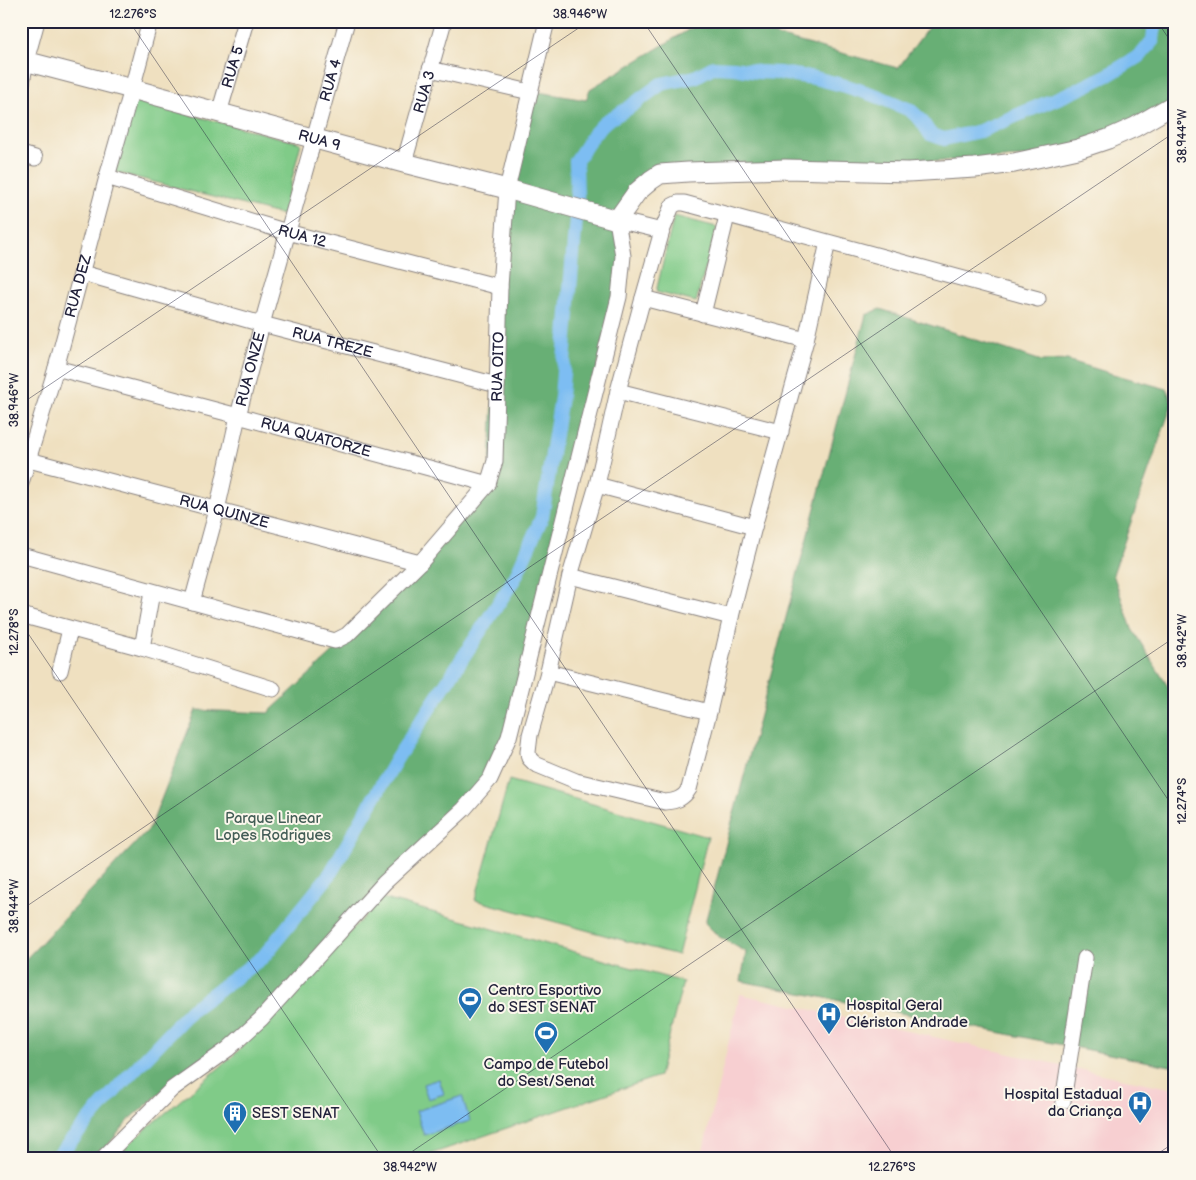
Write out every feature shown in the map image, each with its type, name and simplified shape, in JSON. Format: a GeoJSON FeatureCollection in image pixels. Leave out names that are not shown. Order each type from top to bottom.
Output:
{"type":"FeatureCollection","features":[{"type":"Feature","properties":{"kind":"street"},"geometry":{"type":"LineString","coordinates":[[21,88],[24,61],[37,21]]}},
{"type":"Feature","properties":{"kind":"street","name":"RUA DEZ"},"geometry":{"type":"LineString","coordinates":[[21,483],[56,368],[150,21]]}},
{"type":"Feature","properties":{"kind":"street","name":"RUA 5"},"geometry":{"type":"LineString","coordinates":[[219,113],[246,21]]}},
{"type":"Feature","properties":{"kind":"street","name":"RUA 4"},"geometry":{"type":"LineString","coordinates":[[314,138],[346,21]]}},
{"type":"Feature","properties":{"kind":"street","name":"RUA 3"},"geometry":{"type":"LineString","coordinates":[[404,163],[444,21]]}},
{"type":"Feature","properties":{"kind":"street","name":"RUA OITO"},"geometry":{"type":"LineString","coordinates":[[192,602],[335,641],[347,635],[420,563],[488,484],[496,461],[500,287],[507,189],[547,21]]}},
{"type":"Feature","properties":{"kind":"street","name":"RUA 9"},"geometry":{"type":"LineString","coordinates":[[24,61],[617,220]]}},
{"type":"Feature","properties":{"kind":"street"},"geometry":{"type":"LineString","coordinates":[[430,69],[530,92]]}},
{"type":"Feature","properties":{"kind":"street"},"geometry":{"type":"LineString","coordinates":[[102,1159],[172,1089],[228,1049],[261,1019],[384,882],[464,809],[490,779],[509,737],[619,297],[623,256],[617,220],[637,192],[660,174],[785,168],[917,172],[1014,164],[1078,149],[1108,139],[1135,128],[1175,104]]}},
{"type":"Feature","properties":{"kind":"street","name":"RUA ONZE"},"geometry":{"type":"LineString","coordinates":[[192,602],[217,510],[238,416],[262,324],[314,138]]}},
{"type":"Feature","properties":{"kind":"street","name":"RUA 12"},"geometry":{"type":"LineString","coordinates":[[107,176],[288,232],[500,287]]}},
{"type":"Feature","properties":{"kind":"street"},"geometry":{"type":"LineString","coordinates":[[828,242],[806,340],[754,527],[692,781],[686,794],[680,799],[665,802],[576,781],[535,764],[529,758],[530,735],[548,672],[570,576],[597,485],[618,391],[642,298],[662,231],[672,206],[684,203],[728,216],[828,242],[1038,299]]}},
{"type":"Feature","properties":{"kind":"street"},"geometry":{"type":"LineString","coordinates":[[703,314],[728,216]]}},
{"type":"Feature","properties":{"kind":"street"},"geometry":{"type":"LineString","coordinates":[[617,220],[662,231]]}},
{"type":"Feature","properties":{"kind":"street","name":"RUA TREZE"},"geometry":{"type":"LineString","coordinates":[[82,273],[262,324],[497,385]]}},
{"type":"Feature","properties":{"kind":"street"},"geometry":{"type":"LineString","coordinates":[[642,298],[806,340]]}},
{"type":"Feature","properties":{"kind":"street","name":"RUA QUATORZE"},"geometry":{"type":"LineString","coordinates":[[56,368],[488,484]]}},
{"type":"Feature","properties":{"kind":"street"},"geometry":{"type":"LineString","coordinates":[[618,391],[781,432]]}},
{"type":"Feature","properties":{"kind":"street","name":"RUA QUINZE"},"geometry":{"type":"LineString","coordinates":[[28,460],[420,563]]}},
{"type":"Feature","properties":{"kind":"street"},"geometry":{"type":"LineString","coordinates":[[597,485],[754,527]]}},
{"type":"Feature","properties":{"kind":"street"},"geometry":{"type":"LineString","coordinates":[[21,555],[192,602]]}},
{"type":"Feature","properties":{"kind":"street"},"geometry":{"type":"LineString","coordinates":[[570,576],[731,617]]}},
{"type":"Feature","properties":{"kind":"street"},"geometry":{"type":"LineString","coordinates":[[142,648],[152,592]]}},
{"type":"Feature","properties":{"kind":"street"},"geometry":{"type":"LineString","coordinates":[[21,616],[142,648],[273,689]]}},
{"type":"Feature","properties":{"kind":"street"},"geometry":{"type":"LineString","coordinates":[[60,671],[70,628]]}},
{"type":"Feature","properties":{"kind":"street"},"geometry":{"type":"LineString","coordinates":[[548,672],[709,712]]}},
{"type":"Feature","properties":{"kind":"street"},"geometry":{"type":"LineString","coordinates":[[1063,1101],[1085,958]]}},
{"type":"Feature","properties":{"kind":"shaded area","name":"Hospital Geral Clériston Andrade"},"geometry":{"type":"Polygon","coordinates":[[[740,994],[1175,1089],[1175,1159],[701,1159],[740,994]]]}},
{"type":"Feature","properties":{"kind":"green space","name":"Parque Linear Lopes Rodrigues"},"geometry":{"type":"Polygon","coordinates":[[[703,21],[721,21],[898,68],[933,21],[1165,21],[1175,24],[1175,107],[1083,154],[663,175],[624,211],[625,255],[507,737],[488,779],[256,1021],[163,1091],[130,1119],[96,1159],[21,1159],[21,964],[150,828],[196,710],[268,713],[343,643],[489,486],[498,287],[526,90],[586,100],[590,89],[703,21]]]}},
{"type":"Feature","properties":{"kind":"green space"},"geometry":{"type":"Polygon","coordinates":[[[133,100],[301,143],[283,215],[115,172],[133,100]]]}},
{"type":"Feature","properties":{"kind":"green space"},"geometry":{"type":"Polygon","coordinates":[[[674,216],[717,227],[696,302],[656,292],[674,216]]]}},
{"type":"Feature","properties":{"kind":"green space"},"geometry":{"type":"Polygon","coordinates":[[[880,309],[1042,361],[1067,360],[1167,389],[1172,404],[1113,574],[1132,629],[1172,693],[1175,703],[1175,1067],[741,981],[746,952],[718,936],[705,923],[866,315],[880,309]]]}},
{"type":"Feature","properties":{"kind":"green space"},"geometry":{"type":"Polygon","coordinates":[[[509,780],[708,837],[678,955],[475,900],[509,780]]]}},
{"type":"Feature","properties":{"kind":"green space","name":"Centro Esportivo do SEST SENAT"},"geometry":{"type":"Polygon","coordinates":[[[382,898],[683,982],[659,1076],[428,1155],[422,1159],[114,1159],[132,1141],[232,1057],[382,898]]]}},
{"type":"Feature","properties":{"kind":"water"},"geometry":{"type":"Polygon","coordinates":[[[439,1079],[444,1094],[428,1099],[423,1084],[439,1079]]]}},
{"type":"Feature","properties":{"kind":"water"},"geometry":{"type":"Polygon","coordinates":[[[462,1096],[470,1121],[424,1135],[416,1111],[462,1096]]]}},
{"type":"Feature","properties":{"kind":"waterway"},"geometry":{"type":"LineString","coordinates":[[577,198],[576,161],[593,135],[606,121],[627,109],[661,84],[695,77],[713,67],[815,78],[846,86],[877,96],[910,110],[921,120],[930,134],[944,139],[980,131],[1108,75],[1141,55],[1153,40],[1155,23]]}},
{"type":"Feature","properties":{"kind":"waterway"},"geometry":{"type":"LineString","coordinates":[[55,1159],[120,1085],[191,1010],[263,957],[330,874],[397,758],[515,578],[542,517],[561,397],[576,218]]}},
{"type":"Feature","properties":{"kind":"place","name":"Centro Esportivo do SEST SENAT"},"geometry":{"type":"Point","coordinates":[470,1020]}},
{"type":"Feature","properties":{"kind":"place","name":"Hospital Geral Clériston Andrade"},"geometry":{"type":"Point","coordinates":[829,1035]}},
{"type":"Feature","properties":{"kind":"place","name":"Campo de Futebol do Sest/Senat"},"geometry":{"type":"Point","coordinates":[546,1054]}},
{"type":"Feature","properties":{"kind":"place","name":"Hospital Estadual da Criança"},"geometry":{"type":"Point","coordinates":[1140,1124]}},
{"type":"Feature","properties":{"kind":"place","name":"SEST SENAT"},"geometry":{"type":"Point","coordinates":[235,1134]}}]}
